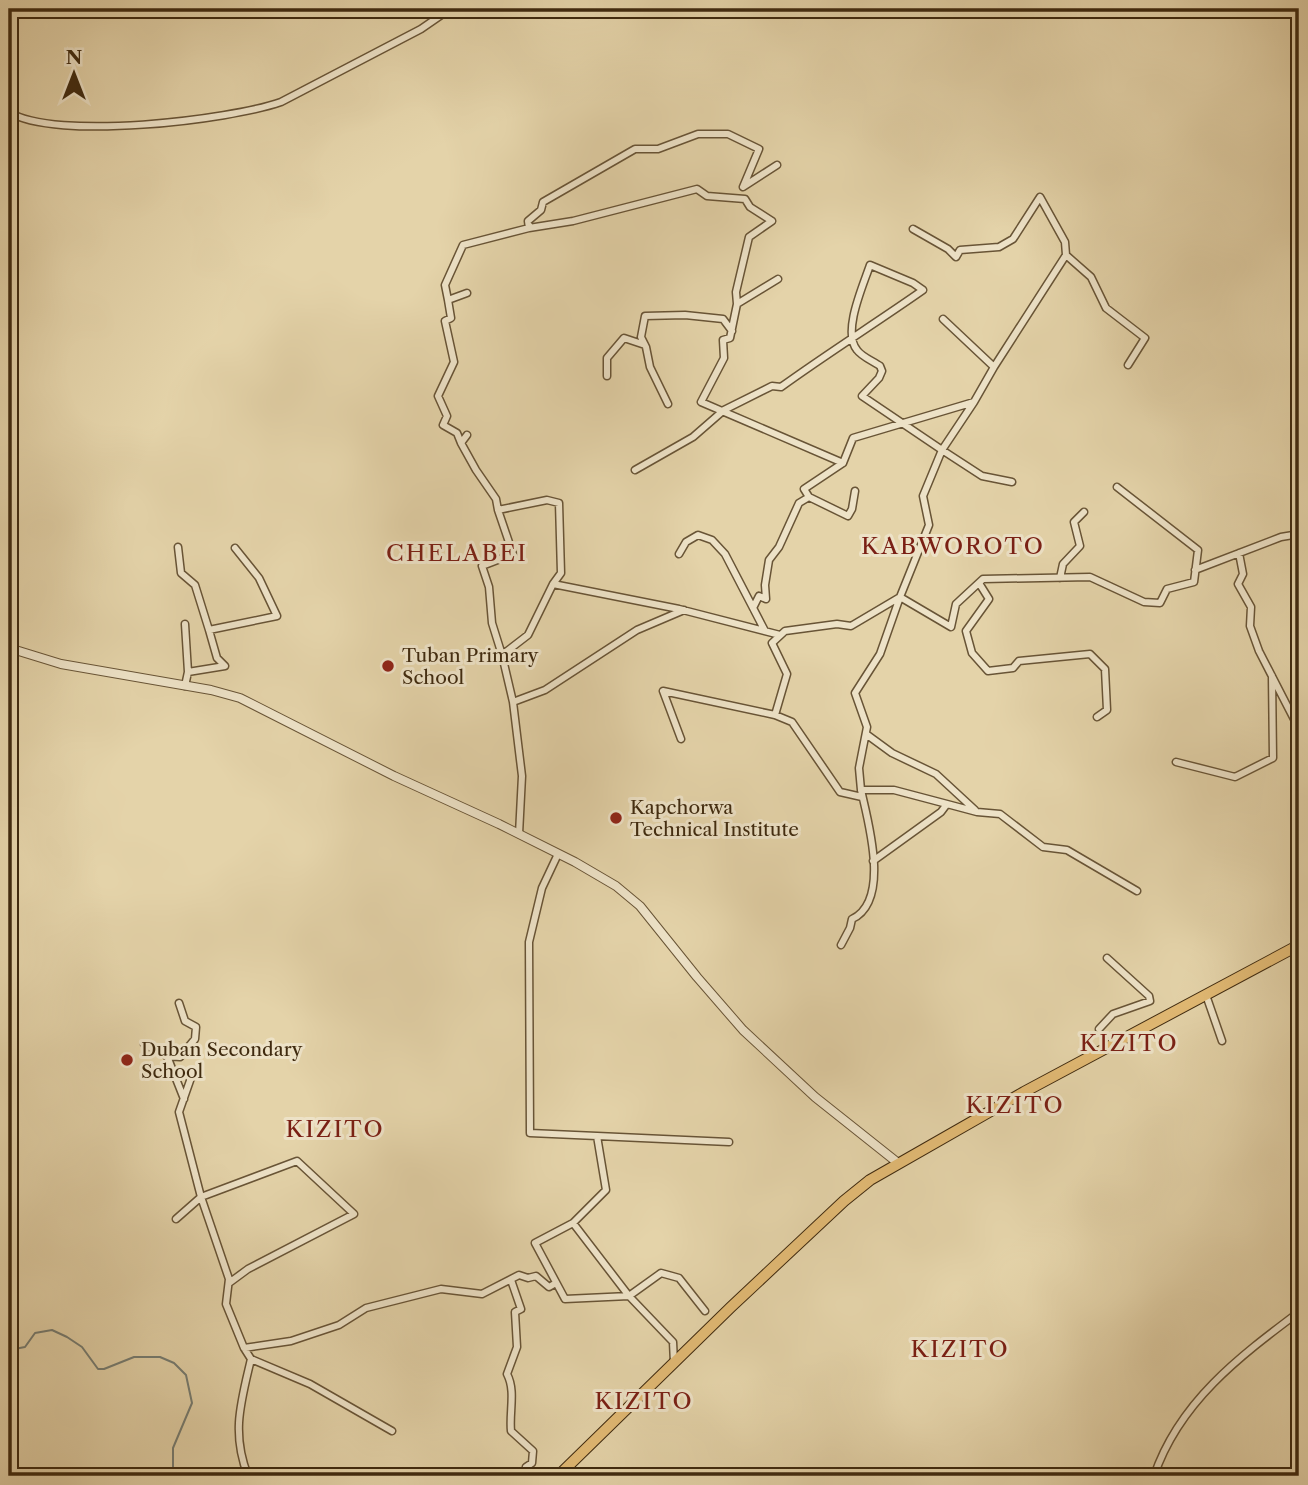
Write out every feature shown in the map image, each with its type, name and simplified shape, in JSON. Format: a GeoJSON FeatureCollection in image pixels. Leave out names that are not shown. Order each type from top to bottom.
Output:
{"type":"FeatureCollection","features":[{"type":"Feature","properties":{"kind":"main road"},"geometry":{"type":"LineString","coordinates":[[558,1476],[844,1201],[898,1163],[1024,1092],[1299,945]]}},
{"type":"Feature","properties":{"kind":"street"},"geometry":{"type":"LineString","coordinates":[[9,112],[44,124],[123,127],[258,110],[281,102],[421,29],[450,9]]}},
{"type":"Feature","properties":{"kind":"street"},"geometry":{"type":"LineString","coordinates":[[529,228],[528,221],[541,210],[543,202],[635,149],[658,149],[698,134],[728,134],[758,149],[743,187],[777,165]]}},
{"type":"Feature","properties":{"kind":"street"},"geometry":{"type":"LineString","coordinates":[[519,834],[522,776],[513,702],[492,623],[489,587],[482,566],[513,554],[496,499],[475,470],[457,433],[443,425],[447,416],[438,396],[454,362],[445,321],[451,318],[445,285],[463,245],[529,228],[573,221],[697,189],[707,196],[745,199],[750,206],[772,221],[749,237],[736,292],[737,304],[730,338],[723,340],[724,358],[701,402],[843,463]]}},
{"type":"Feature","properties":{"kind":"street"},"geometry":{"type":"LineString","coordinates":[[841,944],[852,919],[860,915],[870,898],[873,885],[873,845],[859,768],[867,727],[855,694],[880,654],[929,525],[923,496],[942,450],[1066,255],[1065,242],[1040,197],[1013,239],[999,247],[960,250],[956,257],[948,249],[913,229]]}},
{"type":"Feature","properties":{"kind":"street"},"geometry":{"type":"LineString","coordinates":[[1066,255],[1091,277],[1106,308],[1145,338],[1128,365]]}},
{"type":"Feature","properties":{"kind":"street"},"geometry":{"type":"LineString","coordinates":[[635,470],[693,437],[723,411],[772,386],[781,387],[852,336],[883,319],[922,290],[913,283],[870,265],[854,310],[852,336],[859,353],[880,366],[882,371],[862,396],[982,476],[1012,482]]}},
{"type":"Feature","properties":{"kind":"street"},"geometry":{"type":"LineString","coordinates":[[737,304],[778,279]]}},
{"type":"Feature","properties":{"kind":"street"},"geometry":{"type":"LineString","coordinates":[[448,300],[467,293]]}},
{"type":"Feature","properties":{"kind":"street"},"geometry":{"type":"LineString","coordinates":[[668,404],[650,367],[641,337],[645,316],[685,315],[723,319],[732,331]]}},
{"type":"Feature","properties":{"kind":"street"},"geometry":{"type":"LineString","coordinates":[[943,319],[994,367]]}},
{"type":"Feature","properties":{"kind":"street"},"geometry":{"type":"LineString","coordinates":[[607,376],[607,358],[624,338],[645,345]]}},
{"type":"Feature","properties":{"kind":"street"},"geometry":{"type":"LineString","coordinates":[[855,491],[848,516],[809,497],[804,489],[843,463],[853,438],[974,402]]}},
{"type":"Feature","properties":{"kind":"street"},"geometry":{"type":"LineString","coordinates":[[461,443],[467,435]]}},
{"type":"Feature","properties":{"kind":"street"},"geometry":{"type":"LineString","coordinates":[[900,597],[951,627],[956,604],[983,579],[1090,577],[1144,602],[1160,603],[1167,589],[1194,582],[1198,550],[1117,487]]}},
{"type":"Feature","properties":{"kind":"street"},"geometry":{"type":"LineString","coordinates":[[753,608],[759,596],[766,598],[769,560],[779,547],[799,503],[809,497]]}},
{"type":"Feature","properties":{"kind":"street"},"geometry":{"type":"LineString","coordinates":[[498,510],[547,500],[559,503],[561,573],[528,635],[502,655]]}},
{"type":"Feature","properties":{"kind":"street"},"geometry":{"type":"LineString","coordinates":[[1060,578],[1063,564],[1080,546],[1074,522],[1084,512]]}},
{"type":"Feature","properties":{"kind":"street"},"geometry":{"type":"LineString","coordinates":[[1195,570],[1281,537],[1299,534]]}},
{"type":"Feature","properties":{"kind":"street"},"geometry":{"type":"LineString","coordinates":[[679,554],[686,542],[698,535],[712,540],[725,554],[765,631]]}},
{"type":"Feature","properties":{"kind":"street"},"geometry":{"type":"LineString","coordinates":[[178,547],[181,573],[195,585],[217,658],[225,666],[188,672]]}},
{"type":"Feature","properties":{"kind":"street"},"geometry":{"type":"LineString","coordinates":[[209,630],[277,616],[259,578],[234,548]]}},
{"type":"Feature","properties":{"kind":"street"},"geometry":{"type":"LineString","coordinates":[[1239,553],[1243,573],[1238,584],[1251,607],[1250,626],[1259,651],[1296,723]]}},
{"type":"Feature","properties":{"kind":"street"},"geometry":{"type":"LineString","coordinates":[[979,583],[989,599],[966,631],[971,653],[988,671],[1013,668],[1019,661],[1090,654],[1105,669],[1107,710],[1097,717]]}},
{"type":"Feature","properties":{"kind":"street"},"geometry":{"type":"LineString","coordinates":[[553,584],[684,610],[780,635]]}},
{"type":"Feature","properties":{"kind":"street"},"geometry":{"type":"LineString","coordinates":[[775,715],[787,674],[772,643],[780,635],[785,631],[837,624],[851,626],[900,597]]}},
{"type":"Feature","properties":{"kind":"street"},"geometry":{"type":"LineString","coordinates":[[513,702],[545,690],[637,630],[684,610]]}},
{"type":"Feature","properties":{"kind":"street"},"geometry":{"type":"LineString","coordinates":[[185,624],[188,672],[185,686]]}},
{"type":"Feature","properties":{"kind":"street"},"geometry":{"type":"LineString","coordinates":[[9,648],[61,664],[211,690],[258,706],[394,776],[558,853],[616,886],[653,921],[743,1030],[816,1097],[898,1163]]}},
{"type":"Feature","properties":{"kind":"street"},"geometry":{"type":"LineString","coordinates":[[1176,762],[1235,777],[1273,758],[1272,676]]}},
{"type":"Feature","properties":{"kind":"street"},"geometry":{"type":"LineString","coordinates":[[681,739],[663,691],[775,715],[792,722],[840,792],[894,790],[977,812],[999,814],[1043,847],[1067,850],[1137,891]]}},
{"type":"Feature","properties":{"kind":"street"},"geometry":{"type":"LineString","coordinates":[[866,734],[892,753],[936,774],[977,812]]}},
{"type":"Feature","properties":{"kind":"street"},"geometry":{"type":"LineString","coordinates":[[873,860],[941,812],[947,804]]}},
{"type":"Feature","properties":{"kind":"street"},"geometry":{"type":"LineString","coordinates":[[558,853],[542,888],[529,942],[530,1133],[729,1142]]}},
{"type":"Feature","properties":{"kind":"street"},"geometry":{"type":"LineString","coordinates":[[1099,1029],[1113,1014],[1150,1001],[1149,996],[1107,958]]}},
{"type":"Feature","properties":{"kind":"street"},"geometry":{"type":"LineString","coordinates":[[1206,995],[1222,1041]]}},
{"type":"Feature","properties":{"kind":"street"},"geometry":{"type":"LineString","coordinates":[[144,1044],[167,1056],[180,1057],[195,1039],[195,1027],[185,1021],[179,1003]]}},
{"type":"Feature","properties":{"kind":"street"},"geometry":{"type":"LineString","coordinates":[[167,1056],[184,1099]]}},
{"type":"Feature","properties":{"kind":"street"},"geometry":{"type":"LineString","coordinates":[[192,1075],[179,1112],[201,1197],[229,1283],[226,1304],[244,1348],[251,1359],[310,1384],[392,1431]]}},
{"type":"Feature","properties":{"kind":"street"},"geometry":{"type":"LineString","coordinates":[[597,1136],[606,1190],[573,1223],[534,1243],[565,1299],[629,1296],[661,1273],[679,1278],[705,1311]]}},
{"type":"Feature","properties":{"kind":"street"},"geometry":{"type":"LineString","coordinates":[[176,1219],[201,1197],[297,1161],[354,1214],[248,1269],[229,1283]]}},
{"type":"Feature","properties":{"kind":"street"},"geometry":{"type":"LineString","coordinates":[[573,1223],[629,1296],[673,1342],[674,1363]]}},
{"type":"Feature","properties":{"kind":"street"},"geometry":{"type":"LineString","coordinates":[[244,1348],[291,1341],[340,1325],[366,1308],[441,1289],[482,1294],[519,1275],[528,1278],[536,1276],[549,1287],[556,1283]]}},
{"type":"Feature","properties":{"kind":"street"},"geometry":{"type":"LineString","coordinates":[[511,1279],[521,1309],[515,1312],[517,1347],[507,1374],[512,1384],[509,1415],[511,1431],[533,1451],[532,1463],[526,1467]]}},
{"type":"Feature","properties":{"kind":"street"},"geometry":{"type":"LineString","coordinates":[[1154,1476],[1160,1461],[1200,1394],[1264,1338],[1299,1312]]}},
{"type":"Feature","properties":{"kind":"street"},"geometry":{"type":"LineString","coordinates":[[248,1476],[241,1460],[237,1419],[251,1359]]}},
{"type":"Feature","properties":{"kind":"waterway"},"geometry":{"type":"LineString","coordinates":[[9,1350],[25,1347],[35,1333],[52,1330],[82,1347],[98,1369],[134,1357],[160,1357],[174,1363],[186,1375],[192,1403],[173,1448],[173,1476]]}},
{"type":"Feature","properties":{"kind":"place","name":"Tuban Primary School"},"geometry":{"type":"Point","coordinates":[388,666]}},
{"type":"Feature","properties":{"kind":"place","name":"Kapchorwa Technical Institute"},"geometry":{"type":"Point","coordinates":[616,818]}},
{"type":"Feature","properties":{"kind":"place","name":"Duban Secondary School"},"geometry":{"type":"Point","coordinates":[127,1060]}},
{"type":"Feature","properties":{"kind":"district","name":"KABWOROTO"},"geometry":{"type":"Point","coordinates":[953,546]}},
{"type":"Feature","properties":{"kind":"district","name":"CHELABEI"},"geometry":{"type":"Point","coordinates":[457,553]}},
{"type":"Feature","properties":{"kind":"district","name":"KIZITO"},"geometry":{"type":"Point","coordinates":[1129,1043]}},
{"type":"Feature","properties":{"kind":"district","name":"KIZITO"},"geometry":{"type":"Point","coordinates":[1015,1105]}},
{"type":"Feature","properties":{"kind":"district","name":"KIZITO"},"geometry":{"type":"Point","coordinates":[335,1129]}},
{"type":"Feature","properties":{"kind":"district","name":"KIZITO"},"geometry":{"type":"Point","coordinates":[960,1349]}},
{"type":"Feature","properties":{"kind":"district","name":"KIZITO"},"geometry":{"type":"Point","coordinates":[644,1401]}}]}
